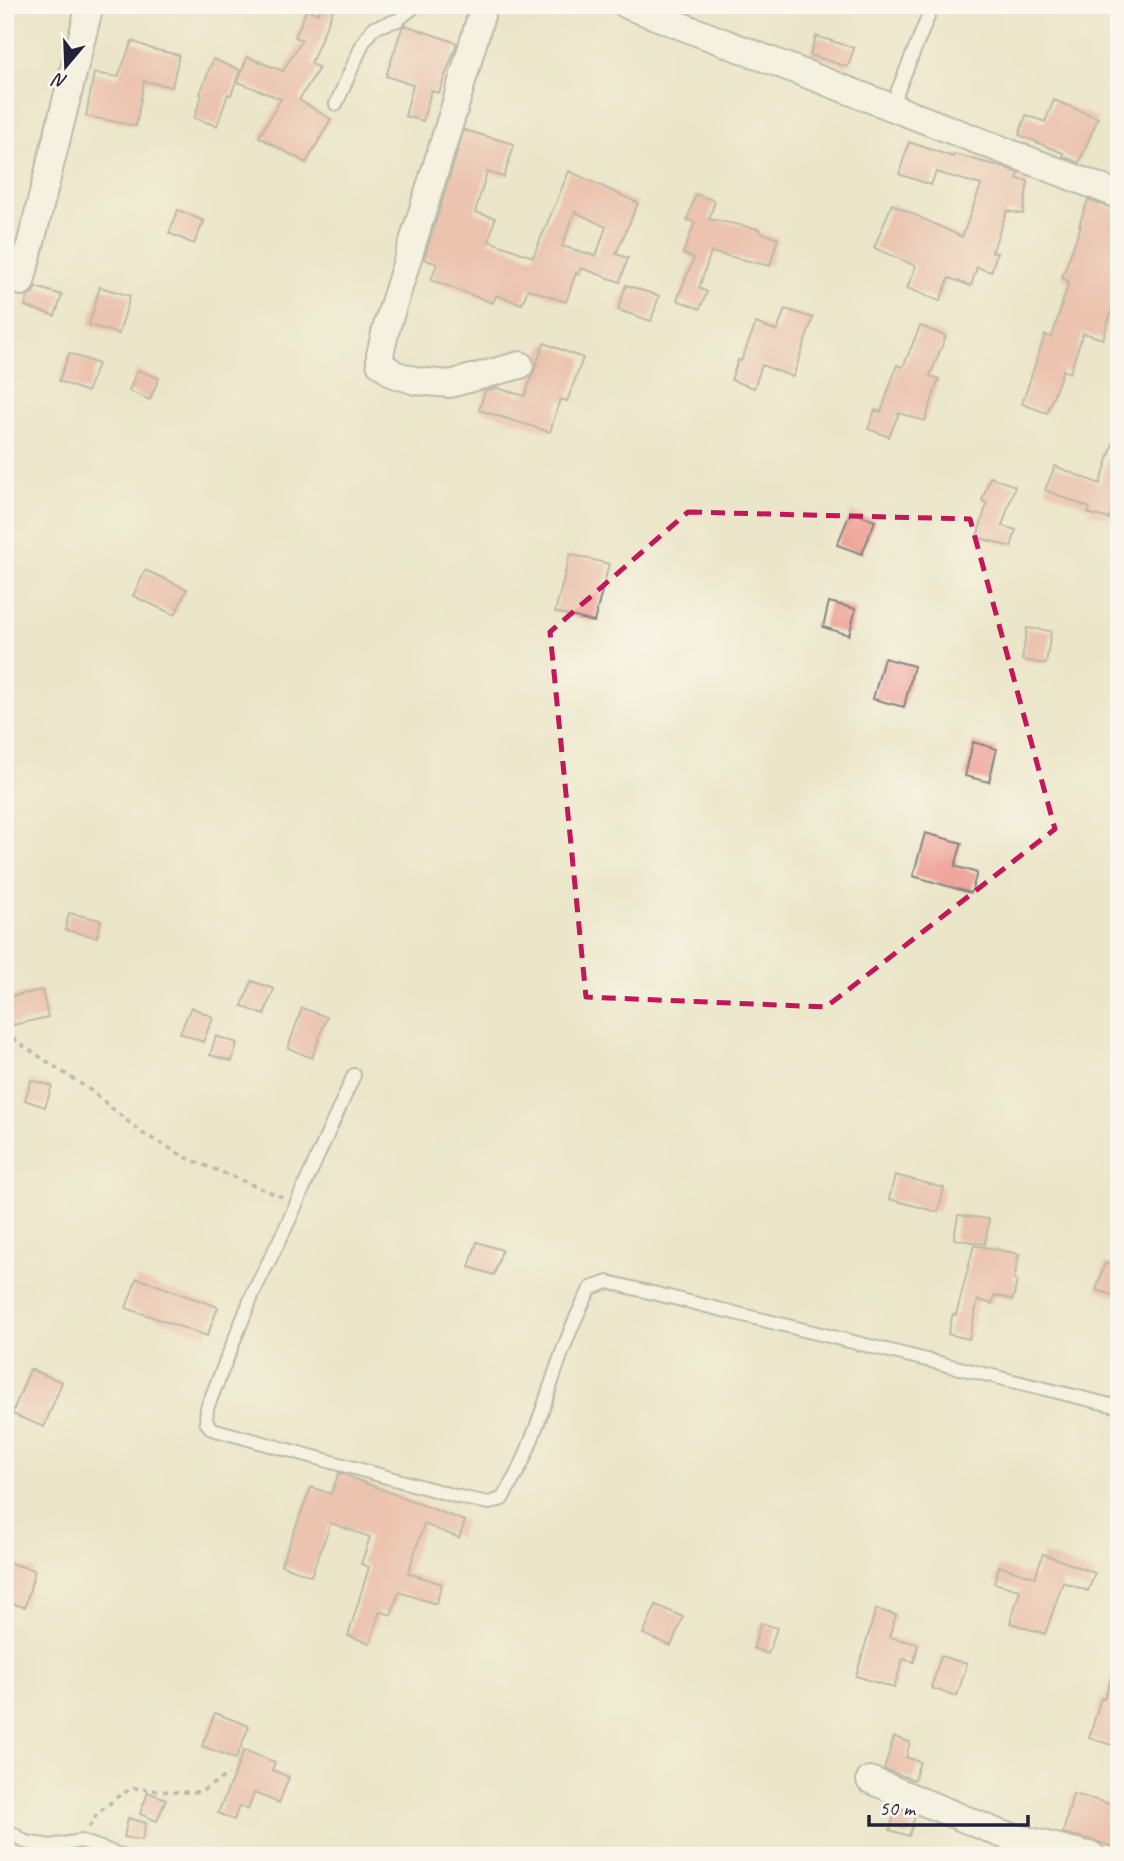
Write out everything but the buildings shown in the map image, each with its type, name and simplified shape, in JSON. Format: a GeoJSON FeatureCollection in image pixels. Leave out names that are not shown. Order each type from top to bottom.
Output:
{"type":"FeatureCollection","features":[{"type":"Feature","properties":{"kind":"street"},"geometry":{"type":"LineString","coordinates":[[21,282],[90,5]]}},
{"type":"Feature","properties":{"kind":"street"},"geometry":{"type":"LineString","coordinates":[[484,5],[386,329],[380,363],[394,374],[416,381],[450,384],[520,365]]}},
{"type":"Feature","properties":{"kind":"street"},"geometry":{"type":"LineString","coordinates":[[627,5],[1119,195]]}},
{"type":"Feature","properties":{"kind":"street"},"geometry":{"type":"LineString","coordinates":[[870,1780],[1001,1834],[1092,1856]]}},
{"type":"Feature","properties":{"kind":"lane"},"geometry":{"type":"LineString","coordinates":[[337,104],[363,43],[373,28],[398,20],[416,5]]}},
{"type":"Feature","properties":{"kind":"lane"},"geometry":{"type":"LineString","coordinates":[[891,107],[928,17]]}},
{"type":"Feature","properties":{"kind":"lane"},"geometry":{"type":"LineString","coordinates":[[354,1075],[254,1292],[207,1408],[206,1422],[212,1429],[463,1498],[489,1503],[502,1499],[523,1461],[556,1367],[584,1300],[591,1288],[608,1282],[1119,1407]]}},
{"type":"Feature","properties":{"kind":"lane"},"geometry":{"type":"LineString","coordinates":[[5,1828],[25,1842],[50,1846],[81,1840],[120,1855]]}},
{"type":"Feature","properties":{"kind":"path"},"geometry":{"type":"LineString","coordinates":[[5,1032],[90,1090],[142,1133],[187,1158],[297,1203]]}},
{"type":"Feature","properties":{"kind":"path"},"geometry":{"type":"LineString","coordinates":[[81,1840],[97,1814],[121,1794],[134,1788],[200,1792],[229,1774]]}},
{"type":"Feature","properties":{"kind":"highlighted area"},"geometry":{"type":"Polygon","coordinates":[[[688,512],[970,519],[1055,829],[826,1007],[586,997],[550,632],[688,512]]]}}]}
